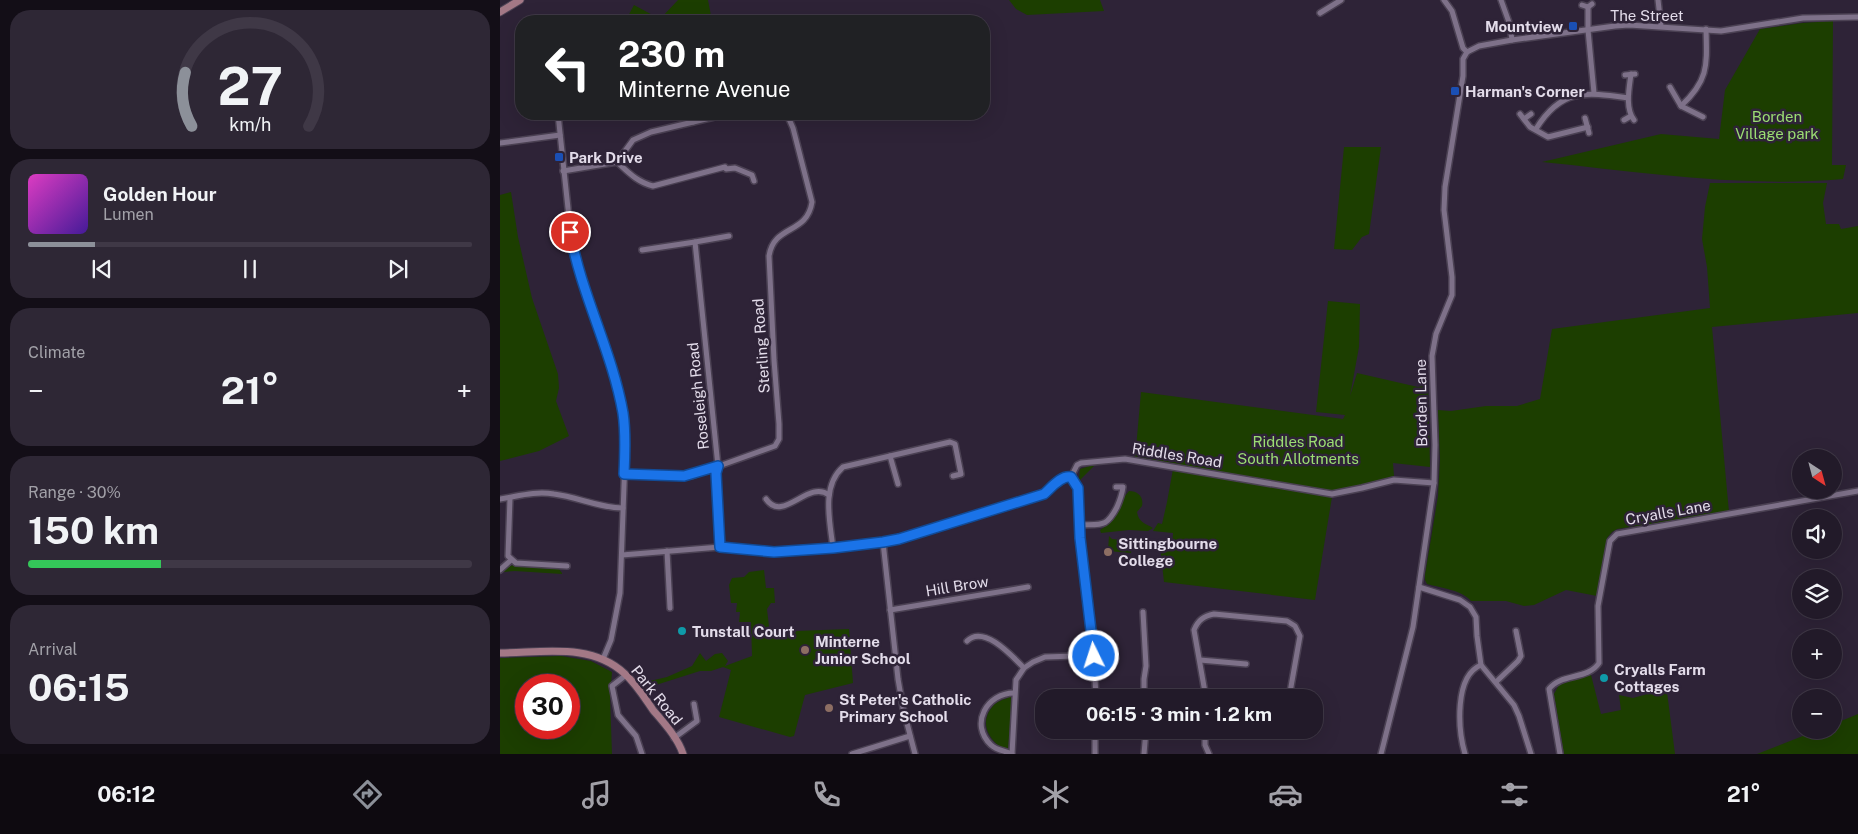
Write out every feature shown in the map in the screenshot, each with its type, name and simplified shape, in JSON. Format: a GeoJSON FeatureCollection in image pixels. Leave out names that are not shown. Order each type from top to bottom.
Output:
{"type":"FeatureCollection","features":[{"type":"Feature","properties":{"kind":"street"},"geometry":{"type":"LineString","coordinates":[[500,12],[520,0]]}},
{"type":"Feature","properties":{"kind":"street"},"geometry":{"type":"LineString","coordinates":[[1320,13],[1340,0]]}},
{"type":"Feature","properties":{"kind":"street"},"geometry":{"type":"LineString","coordinates":[[1444,0],[1452,11],[1463,48],[1466,52]]}},
{"type":"Feature","properties":{"kind":"street"},"geometry":{"type":"LineString","coordinates":[[1501,0],[1510,25],[1512,40]]}},
{"type":"Feature","properties":{"kind":"street"},"geometry":{"type":"LineString","coordinates":[[1658,0],[1661,26]]}},
{"type":"Feature","properties":{"kind":"street"},"geometry":{"type":"LineString","coordinates":[[1582,5],[1590,6],[1588,30],[1594,93]]}},
{"type":"Feature","properties":{"kind":"street","name":"The Street"},"geometry":{"type":"LineString","coordinates":[[1466,52],[1479,46],[1512,40],[1629,25],[1721,31],[1803,18],[1858,17]]}},
{"type":"Feature","properties":{"kind":"street"},"geometry":{"type":"LineString","coordinates":[[1681,106],[1698,88],[1704,74],[1707,63],[1706,29]]}},
{"type":"Feature","properties":{"kind":"street","name":"Borden Lane"},"geometry":{"type":"LineString","coordinates":[[1381,754],[1413,627],[1434,483],[1435,445],[1432,356],[1436,334],[1452,295],[1452,277],[1444,210],[1445,187],[1463,76],[1463,59],[1466,52]]}},
{"type":"Feature","properties":{"kind":"street"},"geometry":{"type":"LineString","coordinates":[[1624,120],[1632,118],[1628,98],[1630,74]]}},
{"type":"Feature","properties":{"kind":"street"},"geometry":{"type":"LineString","coordinates":[[1670,87],[1681,106],[1703,117]]}},
{"type":"Feature","properties":{"kind":"street"},"geometry":{"type":"LineString","coordinates":[[1536,129],[1544,116],[1562,101],[1574,96],[1594,93],[1628,98]]}},
{"type":"Feature","properties":{"kind":"street"},"geometry":{"type":"LineString","coordinates":[[1531,114],[1522,116],[1530,127],[1548,137],[1589,130],[1585,118]]}},
{"type":"Feature","properties":{"kind":"street"},"geometry":{"type":"LineString","coordinates":[[500,653],[568,651],[603,659],[611,640],[617,611],[622,555],[621,533],[625,442],[623,412],[572,246],[559,120]]}},
{"type":"Feature","properties":{"kind":"street"},"geometry":{"type":"LineString","coordinates":[[564,172],[617,162],[632,140],[652,132],[702,120]]}},
{"type":"Feature","properties":{"kind":"street","name":"Sterling Road"},"geometry":{"type":"LineString","coordinates":[[624,474],[684,476],[775,446],[779,439],[769,256],[772,242],[786,231],[805,221],[811,210],[812,202],[789,120]]}},
{"type":"Feature","properties":{"kind":"street"},"geometry":{"type":"LineString","coordinates":[[500,143],[560,135]]}},
{"type":"Feature","properties":{"kind":"street"},"geometry":{"type":"LineString","coordinates":[[617,162],[633,177],[652,186],[725,167],[726,169],[735,168],[752,175],[754,181]]}},
{"type":"Feature","properties":{"kind":"street"},"geometry":{"type":"LineString","coordinates":[[642,250],[729,236]]}},
{"type":"Feature","properties":{"kind":"street","name":"Roseleigh Road"},"geometry":{"type":"LineString","coordinates":[[695,242],[718,466],[716,473],[720,547]]}},
{"type":"Feature","properties":{"kind":"street"},"geometry":{"type":"LineString","coordinates":[[833,548],[829,495],[832,481],[843,467],[950,442],[955,444],[961,474],[953,476]]}},
{"type":"Feature","properties":{"kind":"street"},"geometry":{"type":"LineString","coordinates":[[890,456],[898,484]]}},
{"type":"Feature","properties":{"kind":"street","name":"Riddles Road"},"geometry":{"type":"LineString","coordinates":[[622,555],[720,547],[774,552],[833,548],[899,539],[1044,494],[1062,478],[1066,476],[1071,477],[1077,465],[1081,463],[1121,458],[1332,494],[1394,480],[1434,483]]}},
{"type":"Feature","properties":{"kind":"street"},"geometry":{"type":"LineString","coordinates":[[1071,477],[1078,488],[1080,525],[1093,640],[1096,689]]}},
{"type":"Feature","properties":{"kind":"street"},"geometry":{"type":"LineString","coordinates":[[1080,525],[1101,524],[1110,520],[1121,500],[1123,491],[1123,488],[1116,487]]}},
{"type":"Feature","properties":{"kind":"street"},"geometry":{"type":"LineString","coordinates":[[766,499],[770,505],[775,507],[818,491],[824,491],[829,495]]}},
{"type":"Feature","properties":{"kind":"street","name":"Cryalls Lane"},"geometry":{"type":"LineString","coordinates":[[1560,754],[1549,689],[1562,680],[1592,671],[1599,663],[1598,606],[1612,537],[1617,534],[1858,491]]}},
{"type":"Feature","properties":{"kind":"street"},"geometry":{"type":"LineString","coordinates":[[500,500],[525,494],[552,493],[606,507],[623,508]]}},
{"type":"Feature","properties":{"kind":"street"},"geometry":{"type":"LineString","coordinates":[[510,498],[507,553],[511,560],[516,563],[567,566]]}},
{"type":"Feature","properties":{"kind":"street"},"geometry":{"type":"LineString","coordinates":[[883,542],[898,678],[903,708],[915,754]]}},
{"type":"Feature","properties":{"kind":"street"},"geometry":{"type":"LineString","coordinates":[[667,551],[670,608]]}},
{"type":"Feature","properties":{"kind":"street"},"geometry":{"type":"LineString","coordinates":[[500,570],[511,560]]}},
{"type":"Feature","properties":{"kind":"street","name":"Hill Brow"},"geometry":{"type":"LineString","coordinates":[[890,610],[1028,587]]}},
{"type":"Feature","properties":{"kind":"street"},"geometry":{"type":"LineString","coordinates":[[1419,587],[1460,600],[1474,613],[1481,665],[1510,698],[1517,711],[1531,754]]}},
{"type":"Feature","properties":{"kind":"street"},"geometry":{"type":"LineString","coordinates":[[1143,612],[1146,666],[1144,689]]}},
{"type":"Feature","properties":{"kind":"street"},"geometry":{"type":"LineString","coordinates":[[1205,689],[1194,630],[1196,624],[1205,616],[1214,614],[1287,621],[1295,626],[1300,636],[1291,689]]}},
{"type":"Feature","properties":{"kind":"street"},"geometry":{"type":"LineString","coordinates":[[1496,682],[1518,661],[1520,656],[1516,631]]}},
{"type":"Feature","properties":{"kind":"street"},"geometry":{"type":"LineString","coordinates":[[967,641],[969,638],[975,637],[992,640],[1024,668]]}},
{"type":"Feature","properties":{"kind":"street"},"geometry":{"type":"LineString","coordinates":[[1074,656],[1084,645],[1093,640]]}},
{"type":"Feature","properties":{"kind":"street"},"geometry":{"type":"LineString","coordinates":[[1014,693],[1003,694],[995,698],[984,710],[981,719],[984,736],[990,744],[1012,754],[1014,693],[1016,680],[1024,668],[1045,657],[1074,656],[1095,671]]}},
{"type":"Feature","properties":{"kind":"street","name":"Park Road"},"geometry":{"type":"LineString","coordinates":[[603,659],[626,675],[674,738],[683,754]]}},
{"type":"Feature","properties":{"kind":"street"},"geometry":{"type":"LineString","coordinates":[[1200,660],[1246,664]]}},
{"type":"Feature","properties":{"kind":"street"},"geometry":{"type":"LineString","coordinates":[[1465,754],[1460,716],[1462,696],[1465,680],[1473,668],[1481,665]]}},
{"type":"Feature","properties":{"kind":"street"},"geometry":{"type":"LineString","coordinates":[[626,675],[612,686],[616,709],[618,715],[636,736],[642,754]]}},
{"type":"Feature","properties":{"kind":"street"},"geometry":{"type":"LineString","coordinates":[[1144,685],[1151,686]]}},
{"type":"Feature","properties":{"kind":"street"},"geometry":{"type":"LineString","coordinates":[[674,738],[697,721],[694,704]]}},
{"type":"Feature","properties":{"kind":"street"},"geometry":{"type":"LineString","coordinates":[[852,754],[910,736]]}},
{"type":"Feature","properties":{"kind":"street"},"geometry":{"type":"LineString","coordinates":[[1095,754],[1096,739]]}},
{"type":"Feature","properties":{"kind":"street"},"geometry":{"type":"LineString","coordinates":[[1144,754],[1145,739]]}},
{"type":"Feature","properties":{"kind":"street"},"geometry":{"type":"LineString","coordinates":[[1205,739],[1205,745],[1209,754]]}},
{"type":"Feature","properties":{"kind":"green space"},"geometry":{"type":"Polygon","coordinates":[[[678,0],[708,0],[711,15],[664,15],[678,0]]]}},
{"type":"Feature","properties":{"kind":"green space"},"geometry":{"type":"Polygon","coordinates":[[[1009,0],[1100,0],[1104,11],[1027,15],[1016,9],[1009,0]]]}},
{"type":"Feature","properties":{"kind":"green space"},"geometry":{"type":"Polygon","coordinates":[[[634,5],[653,15],[629,15],[634,5]]]}},
{"type":"Feature","properties":{"kind":"green space","name":"Borden Village park"},"geometry":{"type":"Polygon","coordinates":[[[1833,21],[1832,165],[1846,165],[1843,179],[1768,182],[1692,178],[1542,162],[1661,134],[1719,139],[1725,90],[1760,29],[1833,21]]]}},
{"type":"Feature","properties":{"kind":"green space"},"geometry":{"type":"Polygon","coordinates":[[[1344,147],[1381,147],[1369,234],[1362,237],[1352,250],[1334,249],[1344,147]]]}},
{"type":"Feature","properties":{"kind":"green space"},"geometry":{"type":"Polygon","coordinates":[[[1710,183],[1827,183],[1823,203],[1826,224],[1839,224],[1841,229],[1858,226],[1858,313],[1712,327],[1729,512],[1617,529],[1612,532],[1607,538],[1597,596],[1566,590],[1534,605],[1524,606],[1506,601],[1471,601],[1457,592],[1427,584],[1425,575],[1438,496],[1440,459],[1438,410],[1451,411],[1486,406],[1517,406],[1540,399],[1552,329],[1710,308],[1707,267],[1702,239],[1705,207],[1710,183]]]}},
{"type":"Feature","properties":{"kind":"green space"},"geometry":{"type":"Polygon","coordinates":[[[511,192],[518,237],[532,298],[558,374],[559,388],[556,401],[569,436],[539,451],[500,461],[500,195],[511,192]]]}},
{"type":"Feature","properties":{"kind":"green space","name":"Riddles Road South Allotments"},"geometry":{"type":"Polygon","coordinates":[[[1328,301],[1360,304],[1359,347],[1350,396],[1357,373],[1418,387],[1428,385],[1430,467],[1393,463],[1394,476],[1358,487],[1331,492],[1132,456],[1136,448],[1141,392],[1343,419],[1345,415],[1316,412],[1328,301]]]}},
{"type":"Feature","properties":{"kind":"green space"},"geometry":{"type":"Polygon","coordinates":[[[1096,464],[1080,480],[1080,469],[1096,464]]]}},
{"type":"Feature","properties":{"kind":"green space"},"geometry":{"type":"Polygon","coordinates":[[[1173,469],[1332,497],[1315,600],[1164,582],[1160,546],[1172,547],[1173,533],[1153,531],[1158,523],[1162,524],[1173,469]]]}},
{"type":"Feature","properties":{"kind":"green space"},"geometry":{"type":"Polygon","coordinates":[[[1129,491],[1140,495],[1142,506],[1137,512],[1138,516],[1143,522],[1153,528],[1148,531],[1129,530],[1101,533],[1100,530],[1109,524],[1129,491]]]}},
{"type":"Feature","properties":{"kind":"green space"},"geometry":{"type":"Polygon","coordinates":[[[1109,536],[1112,539],[1133,541],[1131,553],[1108,551],[1109,536]]]}},
{"type":"Feature","properties":{"kind":"green space"},"geometry":{"type":"Polygon","coordinates":[[[513,565],[559,569],[562,574],[503,572],[513,565]]]}},
{"type":"Feature","properties":{"kind":"green space"},"geometry":{"type":"Polygon","coordinates":[[[764,570],[766,588],[774,588],[775,603],[771,603],[767,609],[770,635],[796,631],[849,629],[853,683],[805,695],[794,736],[790,737],[719,717],[731,670],[723,667],[711,671],[700,671],[659,684],[644,693],[637,684],[667,677],[692,666],[700,653],[706,661],[715,654],[722,653],[728,661],[725,666],[752,656],[751,622],[739,622],[740,612],[736,612],[737,603],[731,603],[729,585],[732,578],[744,577],[749,572],[764,570]]]}},
{"type":"Feature","properties":{"kind":"green space"},"geometry":{"type":"Polygon","coordinates":[[[1087,645],[1092,646],[1093,662],[1090,664],[1085,661],[1084,649],[1087,645]]]}},
{"type":"Feature","properties":{"kind":"green space"},"geometry":{"type":"Polygon","coordinates":[[[561,656],[591,661],[612,672],[610,697],[612,754],[500,754],[500,658],[561,656]]]}},
{"type":"Feature","properties":{"kind":"green space"},"geometry":{"type":"Polygon","coordinates":[[[1591,675],[1601,714],[1621,710],[1619,695],[1633,698],[1662,690],[1667,692],[1675,754],[1564,754],[1554,694],[1559,685],[1591,675]]]}},
{"type":"Feature","properties":{"kind":"green space"},"geometry":{"type":"Polygon","coordinates":[[[1011,696],[1008,752],[996,744],[988,732],[986,720],[988,713],[995,704],[1011,696]]]}},
{"type":"Feature","properties":{"kind":"green space"},"geometry":{"type":"Polygon","coordinates":[[[1858,714],[1858,754],[1757,754],[1795,739],[1842,739],[1842,721],[1858,714]]]}},
{"type":"Feature","properties":{"kind":"place","name":"Mountview"},"geometry":{"type":"Point","coordinates":[1573,26]}},
{"type":"Feature","properties":{"kind":"place","name":"Harman's Corner"},"geometry":{"type":"Point","coordinates":[1455,91]}},
{"type":"Feature","properties":{"kind":"place","name":"Park Drive"},"geometry":{"type":"Point","coordinates":[559,157]}},
{"type":"Feature","properties":{"kind":"place","name":"Sittingbourne College"},"geometry":{"type":"Point","coordinates":[1108,552]}},
{"type":"Feature","properties":{"kind":"place","name":"Tunstall Court"},"geometry":{"type":"Point","coordinates":[682,631]}},
{"type":"Feature","properties":{"kind":"place","name":"Minterne Junior School"},"geometry":{"type":"Point","coordinates":[805,650]}},
{"type":"Feature","properties":{"kind":"place","name":"Cryalls Farm Cottages"},"geometry":{"type":"Point","coordinates":[1604,678]}},
{"type":"Feature","properties":{"kind":"place","name":"St Peter's Catholic Primary School"},"geometry":{"type":"Point","coordinates":[829,708]}},
{"type":"Feature","properties":{"kind":"route"},"geometry":{"type":"LineString","coordinates":[[570,232],[575,258],[606,352],[623,412],[625,428],[624,474],[691,476],[718,466],[716,473],[720,547],[764,552],[833,548],[899,539],[1044,494],[1062,478],[1066,476],[1071,477],[1076,482],[1078,488],[1080,538],[1094,656]]}}]}
